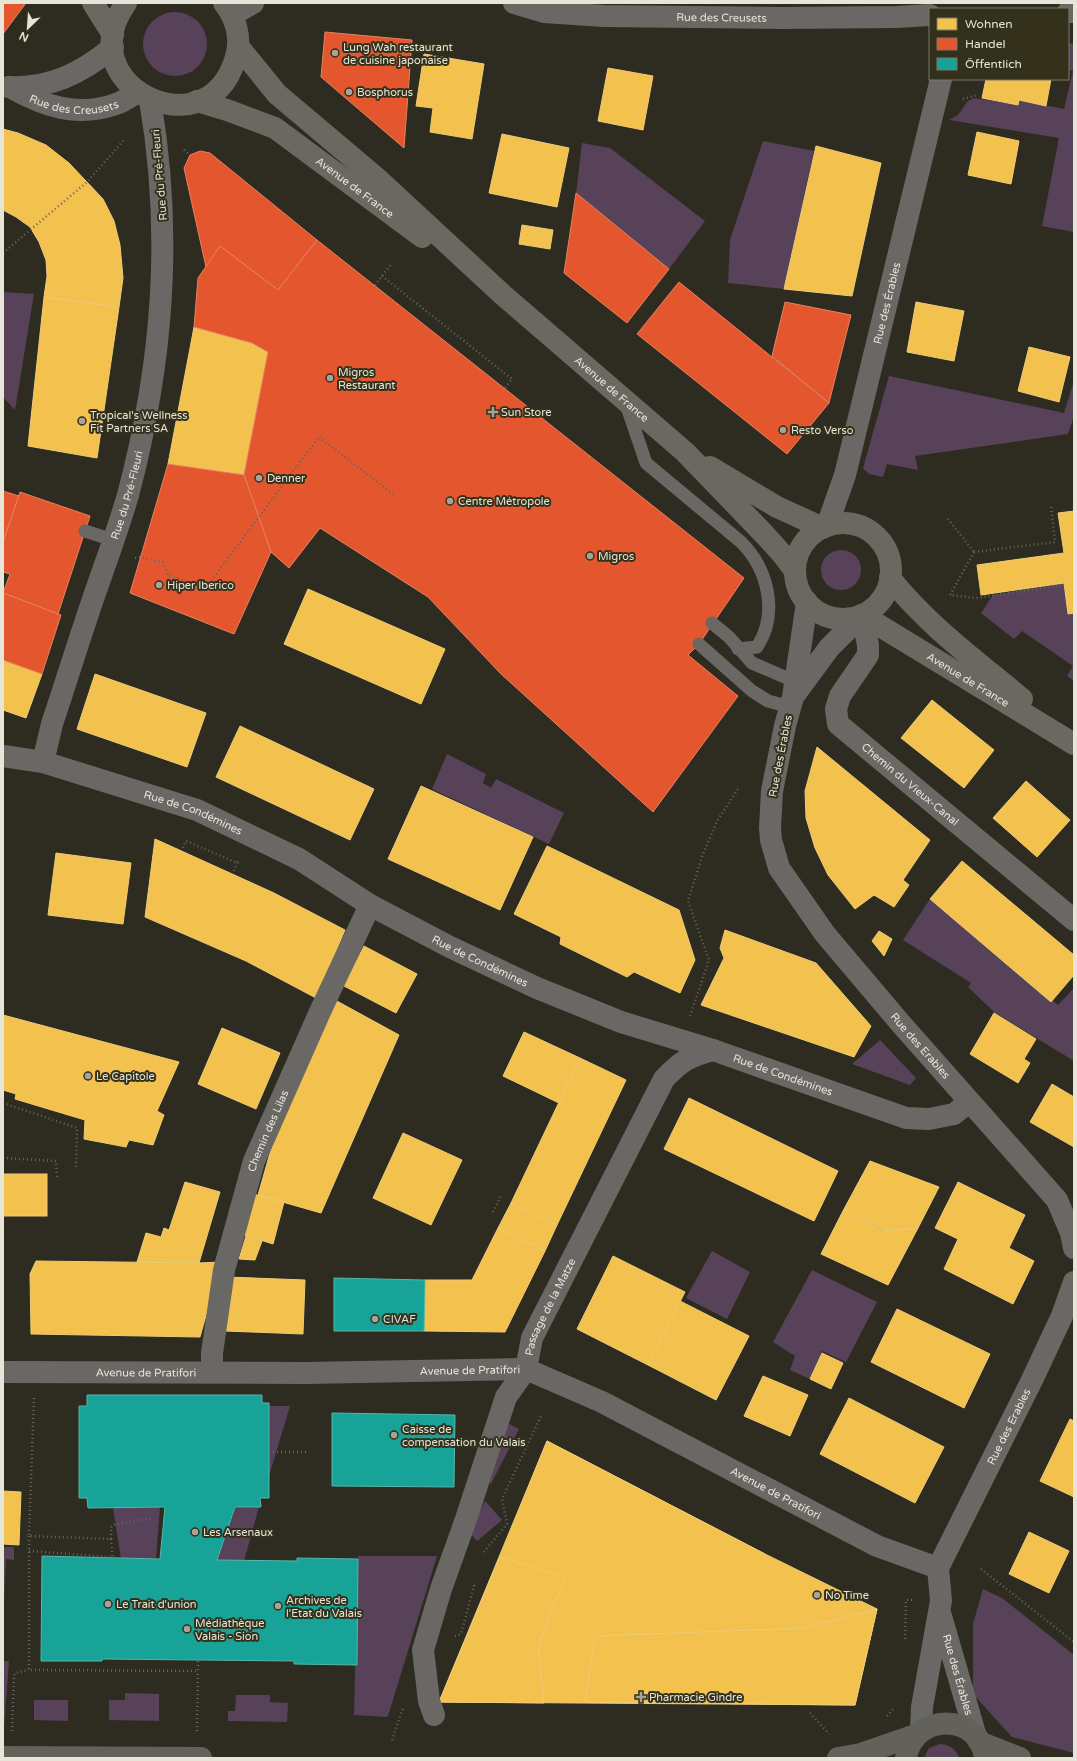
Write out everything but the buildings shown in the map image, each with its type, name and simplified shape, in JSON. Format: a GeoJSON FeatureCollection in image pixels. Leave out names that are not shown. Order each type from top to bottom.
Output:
{"type":"FeatureCollection","features":[{"type":"Feature","properties":{"kind":"main road"},"geometry":{"type":"LineString","coordinates":[[93,3],[113,41],[118,69],[126,82],[144,96],[173,105],[197,101],[215,91],[226,80],[234,66],[238,46],[237,30],[228,7]]}},
{"type":"Feature","properties":{"kind":"main road"},"geometry":{"type":"LineString","coordinates":[[113,41],[117,18],[126,3]]}},
{"type":"Feature","properties":{"kind":"main road","name":"Avenue de France"},"geometry":{"type":"LineString","coordinates":[[238,46],[277,94],[380,181],[503,295],[624,401],[685,452],[770,540],[795,571]]}},
{"type":"Feature","properties":{"kind":"main road","name":"Avenue de France"},"geometry":{"type":"LineString","coordinates":[[197,101],[227,110],[274,128],[503,295]]}},
{"type":"Feature","properties":{"kind":"main road","name":"Avenue de France"},"geometry":{"type":"LineString","coordinates":[[685,452],[777,507],[825,527]]}},
{"type":"Feature","properties":{"kind":"main road"},"geometry":{"type":"LineString","coordinates":[[836,523],[857,525],[875,535],[882,543],[890,560],[890,578],[887,590],[873,609],[862,615],[846,619],[823,615],[807,602],[797,585],[795,571],[797,555],[801,547],[812,534],[825,527],[836,523]]}},
{"type":"Feature","properties":{"kind":"main road","name":"Avenue de France"},"geometry":{"type":"LineString","coordinates":[[890,578],[906,599],[929,621],[1074,743]]}},
{"type":"Feature","properties":{"kind":"main road","name":"Avenue de France"},"geometry":{"type":"LineString","coordinates":[[862,615],[1074,743]]}},
{"type":"Feature","properties":{"kind":"street"},"geometry":{"type":"LineString","coordinates":[[228,7],[253,3]]}},
{"type":"Feature","properties":{"kind":"street","name":"Rue des Creusets"},"geometry":{"type":"LineString","coordinates":[[514,3],[544,12],[625,17],[897,17],[929,14]]}},
{"type":"Feature","properties":{"kind":"street","name":"Rue des Creusets"},"geometry":{"type":"LineString","coordinates":[[7,87],[33,86],[67,78],[94,63],[113,41]]}},
{"type":"Feature","properties":{"kind":"street","name":"Rue des Érables"},"geometry":{"type":"LineString","coordinates":[[825,527],[845,475],[941,80]]}},
{"type":"Feature","properties":{"kind":"street","name":"Rue des Creusets"},"geometry":{"type":"LineString","coordinates":[[7,87],[55,108],[78,111],[96,109],[144,96]]}},
{"type":"Feature","properties":{"kind":"street","name":"Rue du Pré-Fleuri"},"geometry":{"type":"LineString","coordinates":[[43,762],[52,724],[128,495],[156,355],[163,285],[163,225],[159,165],[144,96]]}},
{"type":"Feature","properties":{"kind":"street","name":"Rue des Érables"},"geometry":{"type":"LineString","coordinates":[[771,840],[772,791],[795,692],[807,602]]}},
{"type":"Feature","properties":{"kind":"street","name":"Rue des Érables"},"geometry":{"type":"LineString","coordinates":[[795,692],[829,648],[862,615]]}},
{"type":"Feature","properties":{"kind":"street","name":"Chemin du Vieux-Canal"},"geometry":{"type":"LineString","coordinates":[[862,615],[868,645],[868,655],[840,696],[836,709],[838,724],[1074,920]]}},
{"type":"Feature","properties":{"kind":"street","name":"Rue de Condémines"},"geometry":{"type":"LineString","coordinates":[[3,756],[43,762],[197,810],[299,859],[370,905],[450,947],[537,988],[622,1022],[713,1050],[906,1118],[929,1119],[954,1114],[970,1102]]}},
{"type":"Feature","properties":{"kind":"street","name":"Rue des Erables"},"geometry":{"type":"LineString","coordinates":[[771,840],[779,868],[825,934],[1057,1200],[1071,1233],[1074,1248]]}},
{"type":"Feature","properties":{"kind":"street","name":"Chemin des Lilas"},"geometry":{"type":"LineString","coordinates":[[212,1371],[212,1353],[224,1270],[254,1161],[319,1014],[370,905]]}},
{"type":"Feature","properties":{"kind":"street","name":"Passage de la Matze"},"geometry":{"type":"LineString","coordinates":[[434,1715],[429,1701],[423,1650],[441,1589],[506,1397],[526,1369],[532,1338],[664,1079],[678,1064],[693,1055],[713,1050]]}},
{"type":"Feature","properties":{"kind":"street","name":"Rue des Erables"},"geometry":{"type":"LineString","coordinates":[[938,1568],[1032,1380],[1062,1316],[1074,1282]]}},
{"type":"Feature","properties":{"kind":"street","name":"Avenue de Pratifori"},"geometry":{"type":"LineString","coordinates":[[3,1372],[212,1371],[306,1373],[526,1369],[602,1402],[877,1546],[938,1568]]}},
{"type":"Feature","properties":{"kind":"street","name":"Rue des Érables"},"geometry":{"type":"LineString","coordinates":[[918,1733],[940,1613],[941,1601],[938,1568]]}},
{"type":"Feature","properties":{"kind":"street","name":"Rue des Érables"},"geometry":{"type":"LineString","coordinates":[[940,1613],[980,1745]]}},
{"type":"Feature","properties":{"kind":"street"},"geometry":{"type":"LineString","coordinates":[[838,1758],[861,1754],[918,1733],[932,1725],[944,1723],[955,1724],[967,1729],[980,1745],[1020,1758]]}},
{"type":"Feature","properties":{"kind":"street"},"geometry":{"type":"LineString","coordinates":[[906,1758],[909,1745],[918,1733]]}},
{"type":"Feature","properties":{"kind":"street"},"geometry":{"type":"LineString","coordinates":[[3,1757],[201,1758]]}},
{"type":"Feature","properties":{"kind":"lane"},"geometry":{"type":"LineString","coordinates":[[624,401],[646,463],[741,542],[752,553],[764,573],[768,600],[764,635],[756,647],[738,649]]}},
{"type":"Feature","properties":{"kind":"lane"},"geometry":{"type":"LineString","coordinates":[[85,531],[113,540]]}},
{"type":"Feature","properties":{"kind":"lane"},"geometry":{"type":"LineString","coordinates":[[712,623],[725,634],[752,663],[795,692]]}},
{"type":"Feature","properties":{"kind":"lane"},"geometry":{"type":"LineString","coordinates":[[699,644],[752,691],[768,701],[795,692]]}},
{"type":"Feature","properties":{"kind":"path"},"geometry":{"type":"LineString","coordinates":[[3,253],[87,182],[125,139]]}},
{"type":"Feature","properties":{"kind":"path"},"geometry":{"type":"LineString","coordinates":[[375,285],[392,263]]}},
{"type":"Feature","properties":{"kind":"path"},"geometry":{"type":"LineString","coordinates":[[382,276],[512,379],[505,388]]}},
{"type":"Feature","properties":{"kind":"path"},"geometry":{"type":"LineString","coordinates":[[132,559],[141,556],[162,563],[168,576],[205,589],[319,437],[393,494]]}},
{"type":"Feature","properties":{"kind":"path"},"geometry":{"type":"LineString","coordinates":[[974,552],[1055,542],[1051,506]]}},
{"type":"Feature","properties":{"kind":"path"},"geometry":{"type":"LineString","coordinates":[[948,519],[974,552]]}},
{"type":"Feature","properties":{"kind":"path"},"geometry":{"type":"LineString","coordinates":[[974,552],[950,595],[976,598],[1063,585]]}},
{"type":"Feature","properties":{"kind":"path"},"geometry":{"type":"LineString","coordinates":[[688,1022],[709,960],[688,901],[702,857],[717,821],[738,789]]}},
{"type":"Feature","properties":{"kind":"path"},"geometry":{"type":"LineString","coordinates":[[183,848],[186,841],[237,863]]}},
{"type":"Feature","properties":{"kind":"path"},"geometry":{"type":"LineString","coordinates":[[234,871],[242,854]]}},
{"type":"Feature","properties":{"kind":"path"},"geometry":{"type":"LineString","coordinates":[[3,1103],[77,1128],[76,1167]]}},
{"type":"Feature","properties":{"kind":"path"},"geometry":{"type":"LineString","coordinates":[[3,1158],[56,1161],[56,1176]]}},
{"type":"Feature","properties":{"kind":"path"},"geometry":{"type":"LineString","coordinates":[[493,1212],[501,1196]]}},
{"type":"Feature","properties":{"kind":"path"},"geometry":{"type":"LineString","coordinates":[[29,1670],[29,1536],[34,1397]]}},
{"type":"Feature","properties":{"kind":"path"},"geometry":{"type":"LineString","coordinates":[[269,1452],[307,1452]]}},
{"type":"Feature","properties":{"kind":"path"},"geometry":{"type":"LineString","coordinates":[[29,1551],[113,1558],[111,1527],[113,1525],[152,1518]]}},
{"type":"Feature","properties":{"kind":"path"},"geometry":{"type":"LineString","coordinates":[[29,1536],[111,1539]]}},
{"type":"Feature","properties":{"kind":"path"},"geometry":{"type":"LineString","coordinates":[[981,1569],[1074,1642]]}},
{"type":"Feature","properties":{"kind":"path"},"geometry":{"type":"LineString","coordinates":[[197,1732],[198,1660]]}},
{"type":"Feature","properties":{"kind":"path"},"geometry":{"type":"LineString","coordinates":[[12,1732],[15,1673],[29,1670],[198,1672]]}},
{"type":"Feature","properties":{"kind":"shaded area"},"geometry":{"type":"Polygon","coordinates":[[[175,12],[187,14],[198,21],[205,32],[207,44],[205,56],[198,67],[187,74],[175,76],[163,74],[152,67],[145,56],[143,44],[145,32],[152,21],[163,14],[175,12]]]}},
{"type":"Feature","properties":{"kind":"shaded area"},"geometry":{"type":"Polygon","coordinates":[[[1069,43],[1074,44],[1074,232],[1042,226],[1059,138],[949,120],[958,115],[968,101],[974,98],[1018,105],[1019,100],[1064,109],[1073,71],[1069,70],[1069,43]]]}},
{"type":"Feature","properties":{"kind":"shaded area"},"geometry":{"type":"Polygon","coordinates":[[[763,141],[814,151],[784,289],[728,283],[730,240],[763,141]]]}},
{"type":"Feature","properties":{"kind":"shaded area"},"geometry":{"type":"Polygon","coordinates":[[[582,143],[610,148],[705,221],[669,269],[576,193],[582,143]]]}},
{"type":"Feature","properties":{"kind":"shaded area"},"geometry":{"type":"Polygon","coordinates":[[[3,292],[34,294],[15,410],[3,397],[3,292]]]}},
{"type":"Feature","properties":{"kind":"shaded area"},"geometry":{"type":"Polygon","coordinates":[[[889,376],[1064,413],[1074,381],[1074,416],[1068,434],[915,456],[918,470],[887,464],[883,477],[869,474],[863,468],[889,376]]]}},
{"type":"Feature","properties":{"kind":"shaded area"},"geometry":{"type":"Polygon","coordinates":[[[845,550],[852,553],[858,559],[861,570],[860,578],[852,587],[845,590],[837,590],[830,587],[822,578],[821,566],[824,559],[833,551],[845,550]]]}},
{"type":"Feature","properties":{"kind":"shaded area"},"geometry":{"type":"Polygon","coordinates":[[[1064,583],[1068,613],[1074,613],[1074,681],[1067,676],[1073,666],[1022,631],[1014,639],[981,613],[993,595],[1064,583]]]}},
{"type":"Feature","properties":{"kind":"shaded area"},"geometry":{"type":"Polygon","coordinates":[[[447,754],[486,774],[483,783],[491,788],[496,779],[564,813],[549,844],[432,789],[447,754]]]}},
{"type":"Feature","properties":{"kind":"shaded area"},"geometry":{"type":"Polygon","coordinates":[[[930,899],[1058,1005],[1074,988],[1074,1061],[994,1012],[968,987],[971,983],[903,940],[930,899]]]}},
{"type":"Feature","properties":{"kind":"shaded area"},"geometry":{"type":"Polygon","coordinates":[[[880,1040],[916,1078],[910,1085],[852,1064],[880,1040]]]}},
{"type":"Feature","properties":{"kind":"shaded area"},"geometry":{"type":"Polygon","coordinates":[[[712,1251],[750,1272],[727,1319],[686,1298],[712,1251]]]}},
{"type":"Feature","properties":{"kind":"shaded area"},"geometry":{"type":"Polygon","coordinates":[[[812,1270],[877,1302],[846,1362],[822,1351],[810,1379],[790,1370],[795,1356],[773,1342],[812,1270]]]}},
{"type":"Feature","properties":{"kind":"shaded area"},"geometry":{"type":"Polygon","coordinates":[[[269,1406],[290,1406],[269,1476],[269,1406]]]}},
{"type":"Feature","properties":{"kind":"shaded area"},"geometry":{"type":"Polygon","coordinates":[[[504,1421],[519,1429],[491,1484],[487,1478],[504,1421]]]}},
{"type":"Feature","properties":{"kind":"shaded area"},"geometry":{"type":"Polygon","coordinates":[[[485,1501],[502,1520],[477,1541],[469,1532],[485,1501]]]}},
{"type":"Feature","properties":{"kind":"shaded area"},"geometry":{"type":"Polygon","coordinates":[[[160,1507],[156,1560],[121,1559],[113,1508],[160,1507]]]}},
{"type":"Feature","properties":{"kind":"shaded area"},"geometry":{"type":"Polygon","coordinates":[[[259,1507],[244,1561],[217,1560],[235,1508],[259,1507]]]}},
{"type":"Feature","properties":{"kind":"shaded area"},"geometry":{"type":"Polygon","coordinates":[[[3,1547],[14,1547],[14,1560],[6,1559],[3,1622],[3,1547]]]}},
{"type":"Feature","properties":{"kind":"shaded area"},"geometry":{"type":"Polygon","coordinates":[[[358,1556],[437,1556],[388,1716],[386,1717],[354,1715],[358,1556]]]}},
{"type":"Feature","properties":{"kind":"shaded area"},"geometry":{"type":"Polygon","coordinates":[[[983,1589],[1002,1598],[1074,1655],[1074,1753],[1012,1737],[973,1694],[973,1624],[983,1589]]]}},
{"type":"Feature","properties":{"kind":"shaded area"},"geometry":{"type":"Polygon","coordinates":[[[3,1661],[9,1661],[4,1727],[3,1727],[3,1661]]]}},
{"type":"Feature","properties":{"kind":"shaded area"},"geometry":{"type":"Polygon","coordinates":[[[125,1693],[159,1694],[159,1721],[109,1720],[109,1700],[125,1700],[125,1693]]]}},
{"type":"Feature","properties":{"kind":"shaded area"},"geometry":{"type":"Polygon","coordinates":[[[236,1695],[270,1695],[270,1702],[288,1703],[287,1722],[228,1721],[228,1711],[235,1711],[236,1695]]]}},
{"type":"Feature","properties":{"kind":"shaded area"},"geometry":{"type":"Polygon","coordinates":[[[34,1700],[68,1700],[68,1721],[34,1720],[34,1700]]]}},
{"type":"Feature","properties":{"kind":"shaded area"},"geometry":{"type":"Polygon","coordinates":[[[940,1744],[947,1745],[952,1748],[959,1758],[924,1758],[929,1748],[940,1744]]]}},
{"type":"Feature","properties":{"kind":"place","name":"Lung Wah restaurant de cuisine japonaise"},"geometry":{"type":"Point","coordinates":[335,53]}},
{"type":"Feature","properties":{"kind":"place","name":"Bosphorus"},"geometry":{"type":"Point","coordinates":[349,92]}},
{"type":"Feature","properties":{"kind":"place","name":"Migros Restaurant"},"geometry":{"type":"Point","coordinates":[330,378]}},
{"type":"Feature","properties":{"kind":"place","name":"Sun Store"},"geometry":{"type":"Point","coordinates":[493,412]}},
{"type":"Feature","properties":{"kind":"place","name":"Tropical's Wellness Fit Partners SA"},"geometry":{"type":"Point","coordinates":[82,421]}},
{"type":"Feature","properties":{"kind":"place","name":"Resto Verso"},"geometry":{"type":"Point","coordinates":[783,430]}},
{"type":"Feature","properties":{"kind":"place","name":"Denner"},"geometry":{"type":"Point","coordinates":[259,478]}},
{"type":"Feature","properties":{"kind":"place","name":"Centre Métropole"},"geometry":{"type":"Point","coordinates":[450,501]}},
{"type":"Feature","properties":{"kind":"place","name":"Migros"},"geometry":{"type":"Point","coordinates":[590,556]}},
{"type":"Feature","properties":{"kind":"place","name":"Hiper Iberico"},"geometry":{"type":"Point","coordinates":[159,585]}},
{"type":"Feature","properties":{"kind":"place","name":"Le Capitole"},"geometry":{"type":"Point","coordinates":[88,1076]}},
{"type":"Feature","properties":{"kind":"place","name":"CIVAF"},"geometry":{"type":"Point","coordinates":[375,1319]}},
{"type":"Feature","properties":{"kind":"place","name":"Caisse de compensation du Valais"},"geometry":{"type":"Point","coordinates":[394,1435]}},
{"type":"Feature","properties":{"kind":"place","name":"Les Arsenaux"},"geometry":{"type":"Point","coordinates":[195,1532]}},
{"type":"Feature","properties":{"kind":"place","name":"No Time"},"geometry":{"type":"Point","coordinates":[817,1595]}},
{"type":"Feature","properties":{"kind":"place","name":"Le Trait d'union"},"geometry":{"type":"Point","coordinates":[108,1604]}},
{"type":"Feature","properties":{"kind":"place","name":"Archives de l'Etat du Valais"},"geometry":{"type":"Point","coordinates":[278,1606]}},
{"type":"Feature","properties":{"kind":"place","name":"Médiathèque Valais - Sion"},"geometry":{"type":"Point","coordinates":[187,1629]}},
{"type":"Feature","properties":{"kind":"place","name":"Pharmacie Gindre"},"geometry":{"type":"Point","coordinates":[641,1697]}}]}
